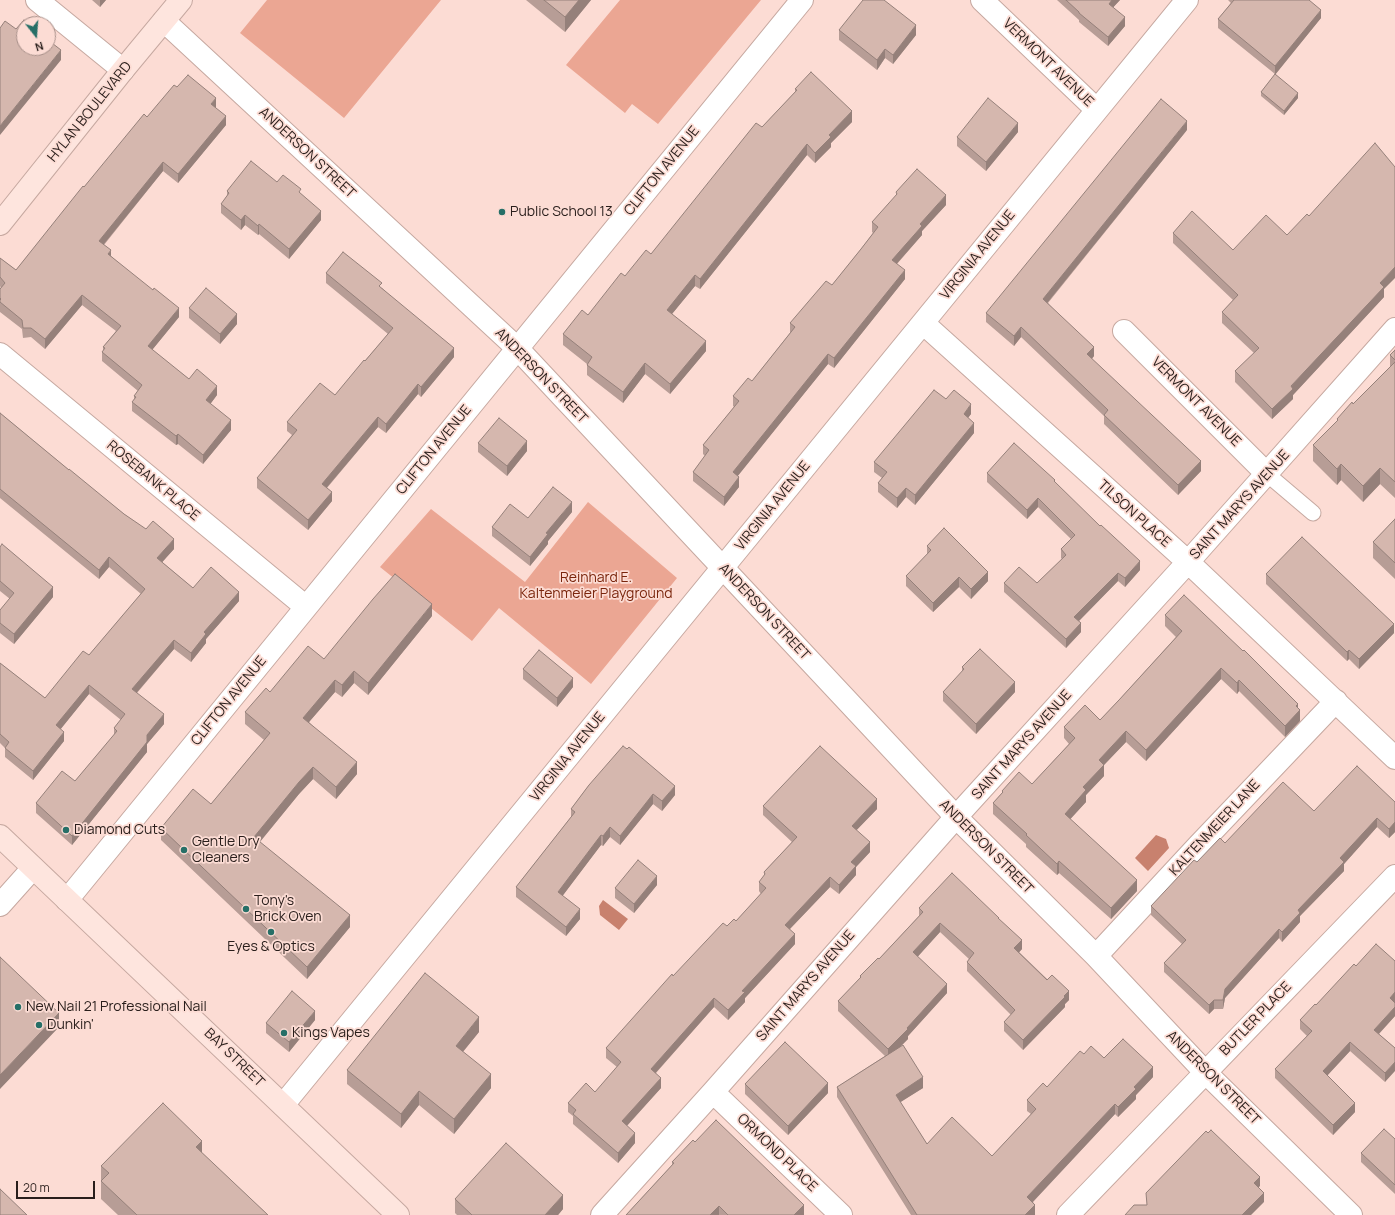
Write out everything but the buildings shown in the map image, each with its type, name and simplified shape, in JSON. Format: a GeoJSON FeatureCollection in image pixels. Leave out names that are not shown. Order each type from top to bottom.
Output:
{"type":"FeatureCollection","features":[{"type":"Feature","properties":{"kind":"main road","name":"HYLAN BOULEVARD"},"geometry":{"type":"LineString","coordinates":[[0,224],[181,0]]}},
{"type":"Feature","properties":{"kind":"main road","name":"BAY STREET"},"geometry":{"type":"LineString","coordinates":[[0,836],[398,1215]]}},
{"type":"Feature","properties":{"kind":"street"},"geometry":{"type":"LineString","coordinates":[[37,0],[123,70]]}},
{"type":"Feature","properties":{"kind":"street","name":"CLIFTON AVENUE"},"geometry":{"type":"LineString","coordinates":[[67,900],[802,0]]}},
{"type":"Feature","properties":{"kind":"street","name":"VERMONT AVENUE"},"geometry":{"type":"LineString","coordinates":[[982,0],[1097,110]]}},
{"type":"Feature","properties":{"kind":"street","name":"VIRGINIA AVENUE"},"geometry":{"type":"LineString","coordinates":[[283,1105],[1187,0]]}},
{"type":"Feature","properties":{"kind":"street","name":"ANDERSON STREET"},"geometry":{"type":"LineString","coordinates":[[164,21],[517,348],[956,817],[1096,956],[1205,1072],[1351,1215]]}},
{"type":"Feature","properties":{"kind":"street","name":"TILSON PLACE"},"geometry":{"type":"LineString","coordinates":[[922,323],[1188,562],[1395,758]]}},
{"type":"Feature","properties":{"kind":"street","name":"SAINT MARYS AVENUE"},"geometry":{"type":"LineString","coordinates":[[602,1215],[956,817],[1188,562],[1395,329]]}},
{"type":"Feature","properties":{"kind":"street","name":"VERMONT AVENUE"},"geometry":{"type":"LineString","coordinates":[[1124,331],[1267,474]]}},
{"type":"Feature","properties":{"kind":"street","name":"ROSEBANK PLACE"},"geometry":{"type":"LineString","coordinates":[[0,354],[306,607]]}},
{"type":"Feature","properties":{"kind":"street","name":"KALTENMEIER LANE"},"geometry":{"type":"LineString","coordinates":[[1096,956],[1198,846],[1336,702]]}},
{"type":"Feature","properties":{"kind":"street"},"geometry":{"type":"LineString","coordinates":[[0,905],[33,868]]}},
{"type":"Feature","properties":{"kind":"street","name":"BUTLER PLACE"},"geometry":{"type":"LineString","coordinates":[[1068,1215],[1395,876]]}},
{"type":"Feature","properties":{"kind":"street","name":"ORMOND PLACE"},"geometry":{"type":"LineString","coordinates":[[713,1092],[841,1215]]}},
{"type":"Feature","properties":{"kind":"lane"},"geometry":{"type":"LineString","coordinates":[[1267,474],[1313,513]]}},
{"type":"Feature","properties":{"kind":"green space"},"geometry":{"type":"Polygon","coordinates":[[[267,0],[441,0],[344,118],[240,33],[267,0]]]}},
{"type":"Feature","properties":{"kind":"green space"},"geometry":{"type":"Polygon","coordinates":[[[620,0],[761,0],[658,124],[632,104],[625,113],[566,65],[620,0]]]}},
{"type":"Feature","properties":{"kind":"green space","name":"Reinhard E. Kaltenmeier Playground"},"geometry":{"type":"Polygon","coordinates":[[[588,502],[677,578],[591,684],[499,608],[472,641],[380,567],[431,509],[525,582],[588,502]]]}},
{"type":"Feature","properties":{"kind":"shaded area"},"geometry":{"type":"Polygon","coordinates":[[[1156,835],[1166,839],[1169,848],[1148,871],[1135,858],[1156,835]]]}},
{"type":"Feature","properties":{"kind":"shaded area"},"geometry":{"type":"Polygon","coordinates":[[[603,900],[628,919],[619,930],[600,915],[599,906],[603,900]]]}},
{"type":"Feature","properties":{"kind":"place","name":"Public School 13"},"geometry":{"type":"Point","coordinates":[502,212]}},
{"type":"Feature","properties":{"kind":"place","name":"Diamond Cuts"},"geometry":{"type":"Point","coordinates":[66,830]}},
{"type":"Feature","properties":{"kind":"place","name":"Gentle Dry Cleaners"},"geometry":{"type":"Point","coordinates":[184,850]}},
{"type":"Feature","properties":{"kind":"place","name":"Tony's Brick Oven"},"geometry":{"type":"Point","coordinates":[246,909]}},
{"type":"Feature","properties":{"kind":"place","name":"Eyes & Optics"},"geometry":{"type":"Point","coordinates":[271,932]}},
{"type":"Feature","properties":{"kind":"place","name":"New Nail 21 Professional Nail"},"geometry":{"type":"Point","coordinates":[18,1007]}},
{"type":"Feature","properties":{"kind":"place","name":"Dunkin'"},"geometry":{"type":"Point","coordinates":[39,1025]}},
{"type":"Feature","properties":{"kind":"place","name":"Kings Vapes"},"geometry":{"type":"Point","coordinates":[284,1033]}}]}
